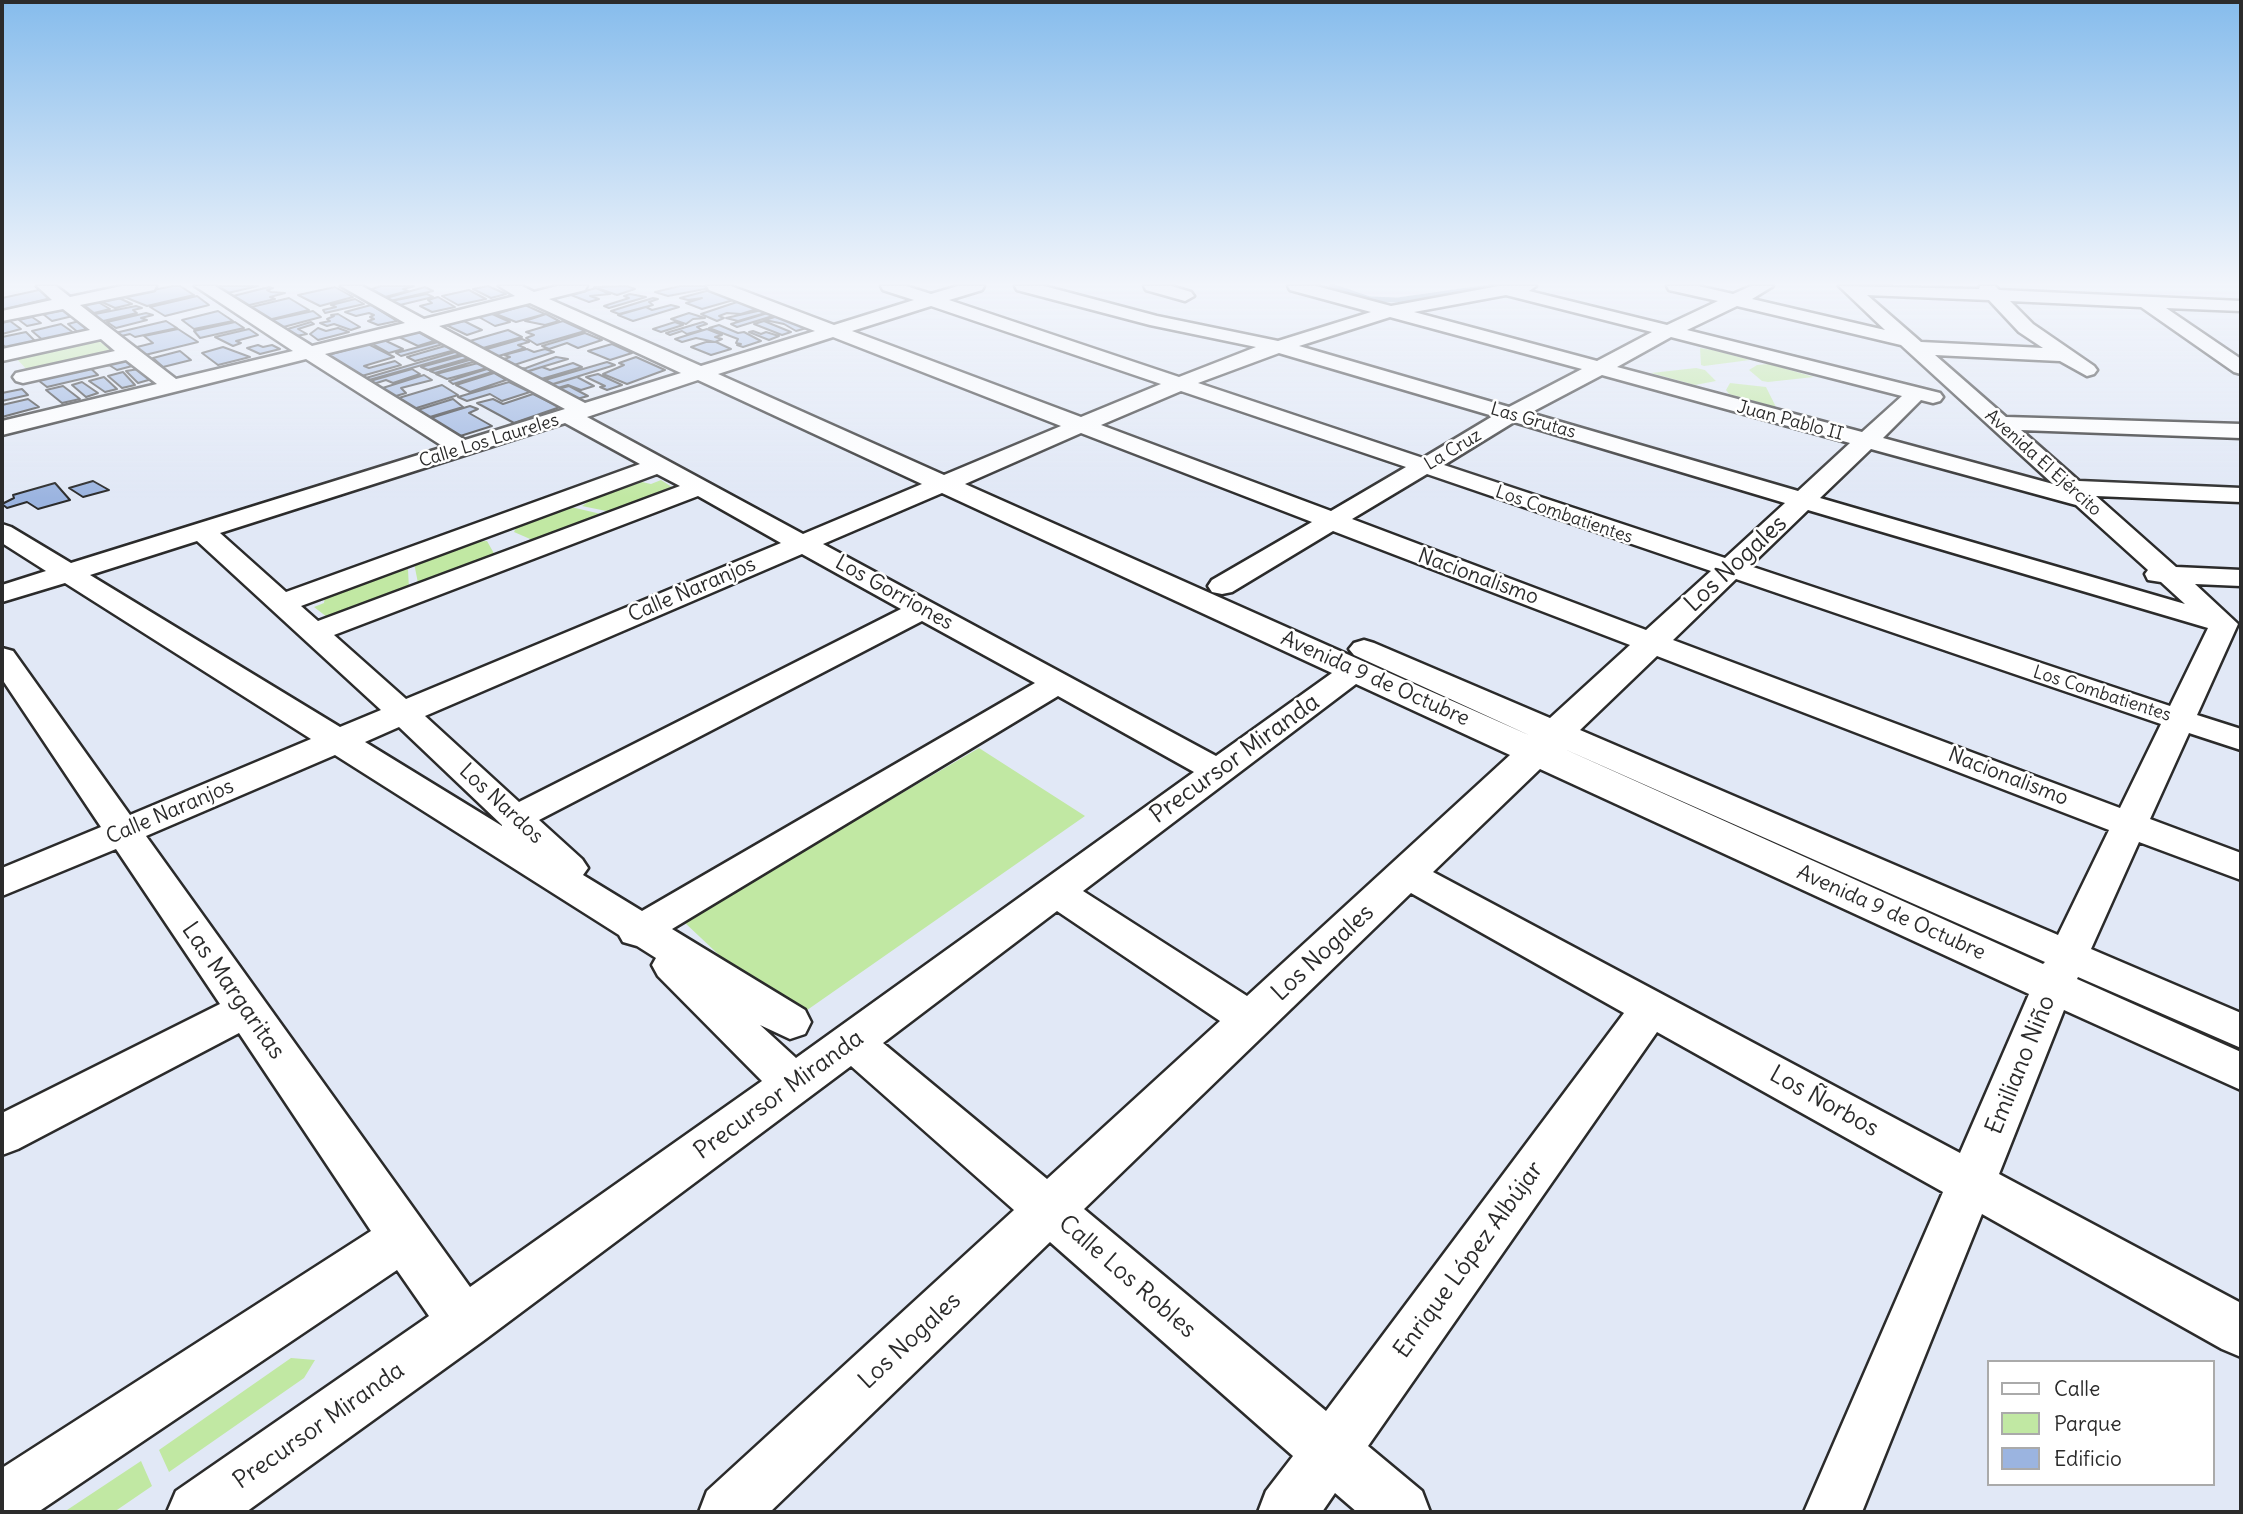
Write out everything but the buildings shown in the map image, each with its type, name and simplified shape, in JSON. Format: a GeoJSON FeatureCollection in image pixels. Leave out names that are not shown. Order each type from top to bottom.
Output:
{"type":"FeatureCollection","features":[{"type":"Feature","properties":{"kind":"street"},"geometry":{"type":"LineString","coordinates":[[3,357],[60,414]]}},
{"type":"Feature","properties":{"kind":"street"},"geometry":{"type":"LineString","coordinates":[[23,377],[114,357]]}},
{"type":"Feature","properties":{"kind":"street"},"geometry":{"type":"LineString","coordinates":[[135,357],[172,386]]}},
{"type":"Feature","properties":{"kind":"street"},"geometry":{"type":"LineString","coordinates":[[2,428],[292,357]]}},
{"type":"Feature","properties":{"kind":"street"},"geometry":{"type":"LineString","coordinates":[[313,357],[463,449]]}},
{"type":"Feature","properties":{"kind":"street","name":"Los Gorriones"},"geometry":{"type":"LineString","coordinates":[[477,357],[660,465],[1218,771]]}},
{"type":"Feature","properties":{"kind":"street","name":"Avenida 9 de Octubre"},"geometry":{"type":"LineString","coordinates":[[682,357],[955,479],[1355,670],[1546,743]]}},
{"type":"Feature","properties":{"kind":"street","name":"Calle Los Laureles"},"geometry":{"type":"LineString","coordinates":[[2,594],[758,357]]}},
{"type":"Feature","properties":{"kind":"street","name":"Nacionalismo"},"geometry":{"type":"LineString","coordinates":[[902,357],[2241,867]]}},
{"type":"Feature","properties":{"kind":"street","name":"Los Combatientes"},"geometry":{"type":"LineString","coordinates":[[1094,357],[2241,740]]}},
{"type":"Feature","properties":{"kind":"street","name":"Calle Naranjos"},"geometry":{"type":"LineString","coordinates":[[2,883],[1082,425],[1250,357]]}},
{"type":"Feature","properties":{"kind":"street","name":"Las Grutas"},"geometry":{"type":"LineString","coordinates":[[1313,357],[2041,570],[2233,632]]}},
{"type":"Feature","properties":{"kind":"street","name":"Juan Pablo II"},"geometry":{"type":"LineString","coordinates":[[1553,357],[1866,442],[2077,493]]}},
{"type":"Feature","properties":{"kind":"street","name":"La Cruz"},"geometry":{"type":"LineString","coordinates":[[1222,586],[1511,415],[1621,357]]}},
{"type":"Feature","properties":{"kind":"street"},"geometry":{"type":"LineString","coordinates":[[1772,357],[1917,393],[1991,417],[2241,431]]}},
{"type":"Feature","properties":{"kind":"street","name":"Avenida El Ejército"},"geometry":{"type":"LineString","coordinates":[[1925,357],[2233,632]]}},
{"type":"Feature","properties":{"kind":"street"},"geometry":{"type":"LineString","coordinates":[[2067,357],[2087,370]]}},
{"type":"Feature","properties":{"kind":"street"},"geometry":{"type":"LineString","coordinates":[[2224,357],[2241,368]]}},
{"type":"Feature","properties":{"kind":"street","name":"Los Nogales"},"geometry":{"type":"LineString","coordinates":[[728,1512],[1917,393]]}},
{"type":"Feature","properties":{"kind":"street"},"geometry":{"type":"LineString","coordinates":[[282,603],[660,465]]}},
{"type":"Feature","properties":{"kind":"street","name":"Avenida 9 de Octubre"},"geometry":{"type":"LineString","coordinates":[[955,479],[1222,586],[1546,743],[2061,972],[2241,1072]]}},
{"type":"Feature","properties":{"kind":"street"},"geometry":{"type":"LineString","coordinates":[[314,632],[700,487]]}},
{"type":"Feature","properties":{"kind":"street"},"geometry":{"type":"LineString","coordinates":[[2077,493],[2241,495]]}},
{"type":"Feature","properties":{"kind":"street","name":"Los Nardos"},"geometry":{"type":"LineString","coordinates":[[202,531],[403,713],[637,932],[793,1083]]}},
{"type":"Feature","properties":{"kind":"street"},"geometry":{"type":"LineString","coordinates":[[2,532],[790,1022]]}},
{"type":"Feature","properties":{"kind":"street","name":"Las Grutas"},"geometry":{"type":"LineString","coordinates":[[2041,570],[2241,578]]}},
{"type":"Feature","properties":{"kind":"street"},"geometry":{"type":"LineString","coordinates":[[515,818],[923,609]]}},
{"type":"Feature","properties":{"kind":"street","name":"Emiliano Niño"},"geometry":{"type":"LineString","coordinates":[[1833,1512],[2061,972],[2179,719],[2233,632]]}},
{"type":"Feature","properties":{"kind":"street","name":"Las Margaritas"},"geometry":{"type":"LineString","coordinates":[[2,657],[464,1323]]}},
{"type":"Feature","properties":{"kind":"street","name":"Precursor Miranda"},"geometry":{"type":"LineString","coordinates":[[216,1507],[464,1323],[853,1042],[1355,670]]}},
{"type":"Feature","properties":{"kind":"street"},"geometry":{"type":"LineString","coordinates":[[637,932],[1058,683]]}},
{"type":"Feature","properties":{"kind":"street","name":"Los Ñorbos"},"geometry":{"type":"LineString","coordinates":[[1406,874],[2241,1331]]}},
{"type":"Feature","properties":{"kind":"street"},"geometry":{"type":"LineString","coordinates":[[1055,891],[1252,1020]]}},
{"type":"Feature","properties":{"kind":"street","name":"Avenida 9 de Octubre"},"geometry":{"type":"LineString","coordinates":[[2061,972],[2241,1031]]}},
{"type":"Feature","properties":{"kind":"street","name":"Enrique López Albújar"},"geometry":{"type":"LineString","coordinates":[[1287,1512],[1651,1008]]}},
{"type":"Feature","properties":{"kind":"street"},"geometry":{"type":"LineString","coordinates":[[2,1135],[246,1010]]}},
{"type":"Feature","properties":{"kind":"street","name":"Calle Los Robles"},"geometry":{"type":"LineString","coordinates":[[853,1042],[1401,1512]]}},
{"type":"Feature","properties":{"kind":"street"},"geometry":{"type":"LineString","coordinates":[[2,1502],[404,1237]]}},
{"type":"Feature","properties":{"kind":"green space"},"geometry":{"type":"Polygon","coordinates":[[[15,357],[104,357],[30,373],[15,357]]]}},
{"type":"Feature","properties":{"kind":"green space"},"geometry":{"type":"Polygon","coordinates":[[[1701,357],[1738,357],[1750,360],[1704,366],[1701,365],[1701,357]]]}},
{"type":"Feature","properties":{"kind":"green space"},"geometry":{"type":"Polygon","coordinates":[[[1769,364],[1814,377],[1768,382],[1762,381],[1749,370],[1757,365],[1769,364]]]}},
{"type":"Feature","properties":{"kind":"green space"},"geometry":{"type":"Polygon","coordinates":[[[1696,368],[1705,370],[1716,381],[1695,385],[1651,373],[1696,368]]]}},
{"type":"Feature","properties":{"kind":"green space"},"geometry":{"type":"Polygon","coordinates":[[[1730,383],[1766,387],[1776,407],[1729,394],[1726,390],[1730,383]]]}},
{"type":"Feature","properties":{"kind":"green space"},"geometry":{"type":"Polygon","coordinates":[[[661,480],[675,489],[616,513],[582,506],[594,498],[642,482],[651,484],[661,480]]]}},
{"type":"Feature","properties":{"kind":"green space"},"geometry":{"type":"Polygon","coordinates":[[[571,507],[601,514],[591,522],[537,542],[514,532],[517,526],[571,507]]]}},
{"type":"Feature","properties":{"kind":"green space"},"geometry":{"type":"Polygon","coordinates":[[[487,541],[496,557],[440,578],[418,583],[414,563],[472,542],[487,541]]]}},
{"type":"Feature","properties":{"kind":"green space"},"geometry":{"type":"Polygon","coordinates":[[[408,569],[409,590],[333,618],[327,617],[314,607],[324,603],[325,595],[387,573],[408,569]]]}},
{"type":"Feature","properties":{"kind":"green space"},"geometry":{"type":"Polygon","coordinates":[[[979,748],[1085,816],[790,1022],[683,921],[979,748]]]}},
{"type":"Feature","properties":{"kind":"green space"},"geometry":{"type":"Polygon","coordinates":[[[291,1358],[315,1360],[304,1378],[169,1472],[159,1450],[291,1358]]]}},
{"type":"Feature","properties":{"kind":"green space"},"geometry":{"type":"Polygon","coordinates":[[[141,1461],[152,1486],[114,1512],[64,1512],[141,1461]]]}}]}
